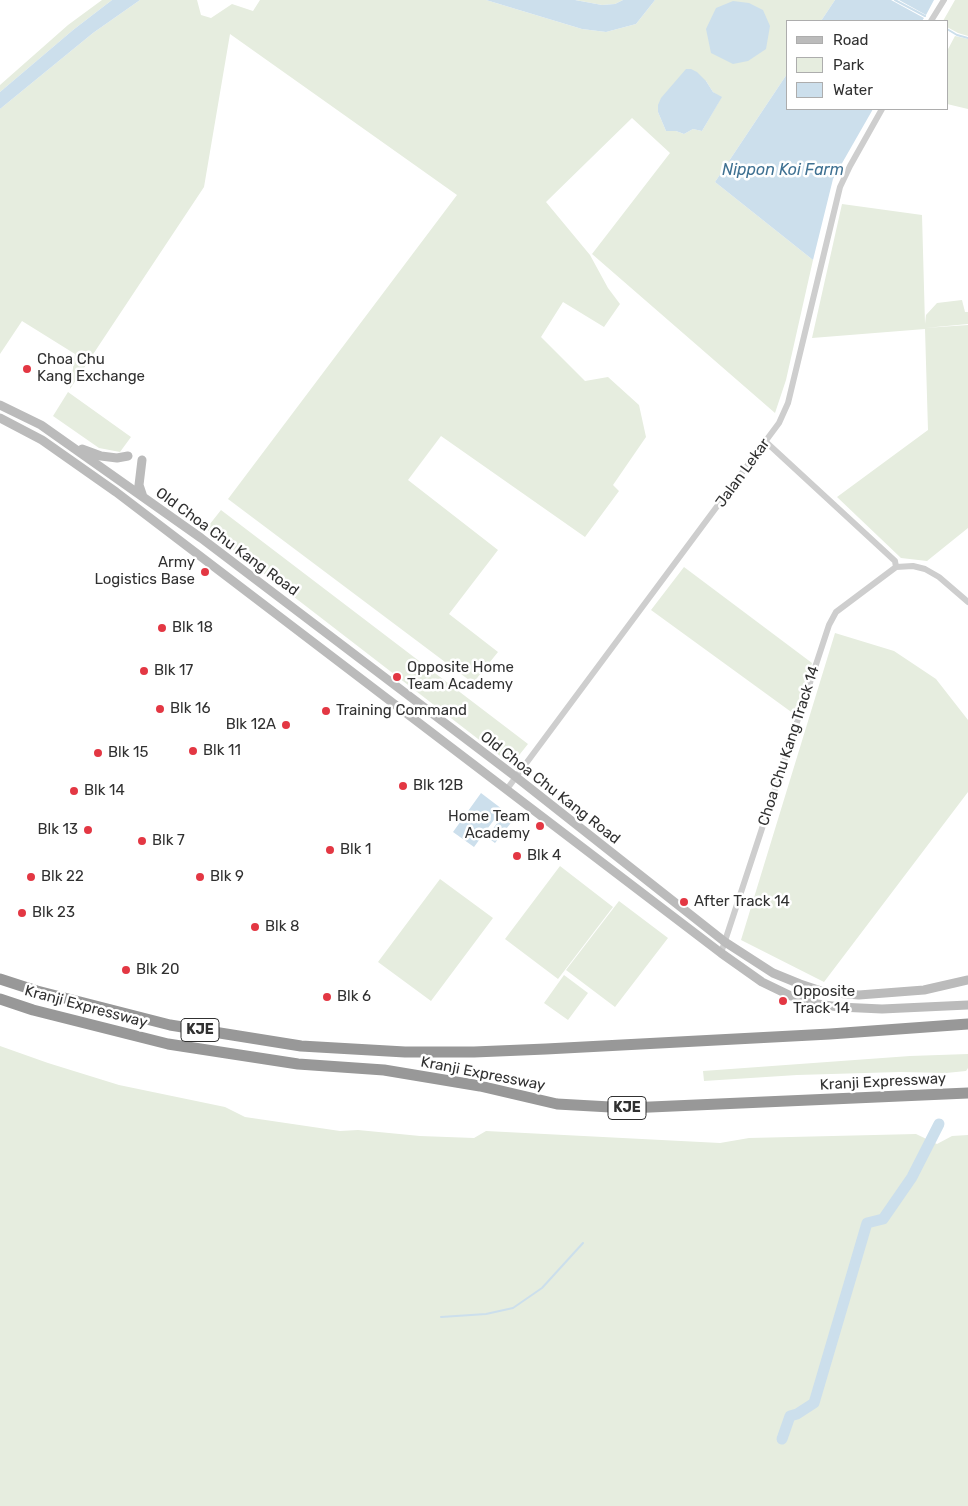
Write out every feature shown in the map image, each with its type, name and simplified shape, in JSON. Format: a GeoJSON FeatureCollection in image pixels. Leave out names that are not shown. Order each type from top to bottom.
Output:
{"type":"FeatureCollection","features":[{"type":"Feature","properties":{"kind":"highway","name":"Kranji Expressway"},"geometry":{"type":"LineString","coordinates":[[0,979],[46,994],[170,1025],[301,1046],[404,1052],[546,1049],[830,1034],[968,1024]]}},
{"type":"Feature","properties":{"kind":"highway","name":"Kranji Expressway"},"geometry":{"type":"LineString","coordinates":[[0,999],[42,1012],[168,1044],[298,1064],[384,1070],[480,1086],[557,1104],[628,1108],[968,1093]]}},
{"type":"Feature","properties":{"kind":"main road","name":"Old Choa Chu Kang Road"},"geometry":{"type":"LineString","coordinates":[[0,405],[41,425],[143,497],[325,631],[516,777],[725,942],[773,973],[824,992],[852,995],[924,990],[968,980]]}},
{"type":"Feature","properties":{"kind":"main road","name":"Old Choa Chu Kang Road"},"geometry":{"type":"LineString","coordinates":[[0,418],[42,440],[108,486],[721,953],[762,982],[791,996],[817,1004],[864,1009],[968,1005]]}},
{"type":"Feature","properties":{"kind":"main road"},"geometry":{"type":"LineString","coordinates":[[72,446],[101,456],[117,458],[128,456]]}},
{"type":"Feature","properties":{"kind":"main road"},"geometry":{"type":"LineString","coordinates":[[142,460],[139,485],[143,497]]}},
{"type":"Feature","properties":{"kind":"main road"},"geometry":{"type":"LineString","coordinates":[[323,648],[321,638],[325,631]]}},
{"type":"Feature","properties":{"kind":"main road"},"geometry":{"type":"LineString","coordinates":[[924,990],[931,998],[929,1007]]}},
{"type":"Feature","properties":{"kind":"street"},"geometry":{"type":"LineString","coordinates":[[933,20],[944,0]]}},
{"type":"Feature","properties":{"kind":"street","name":"Jalan Lekar"},"geometry":{"type":"LineString","coordinates":[[507,789],[766,442],[778,423],[788,403],[840,186],[881,110]]}},
{"type":"Feature","properties":{"kind":"street"},"geometry":{"type":"LineString","coordinates":[[766,442],[895,561],[896,567],[913,566],[925,569],[940,577],[968,602]]}},
{"type":"Feature","properties":{"kind":"street","name":"Choa Chu Kang Track 14"},"geometry":{"type":"LineString","coordinates":[[721,953],[829,625],[836,612],[896,567]]}},
{"type":"Feature","properties":{"kind":"green space"},"geometry":{"type":"Polygon","coordinates":[[[102,0],[112,0],[73,30],[0,92],[0,85],[68,25],[102,0]]]}},
{"type":"Feature","properties":{"kind":"green space"},"geometry":{"type":"Polygon","coordinates":[[[140,0],[197,0],[201,15],[211,18],[232,4],[253,11],[260,0],[486,0],[582,29],[606,32],[636,24],[655,0],[835,0],[822,20],[786,20],[786,76],[715,182],[813,260],[786,380],[775,413],[592,254],[670,153],[632,118],[546,202],[590,255],[608,288],[620,304],[604,327],[563,302],[541,337],[585,381],[608,377],[639,405],[646,437],[613,485],[619,491],[585,537],[441,436],[408,480],[498,550],[449,614],[498,652],[473,683],[228,499],[457,195],[230,34],[204,187],[70,389],[75,354],[22,321],[0,354],[0,109],[93,33],[140,0]],[[706,81],[658,112],[666,131],[676,131],[684,134],[693,129],[702,131],[721,98],[713,92],[706,81]]]}},
{"type":"Feature","properties":{"kind":"green space"},"geometry":{"type":"Polygon","coordinates":[[[575,0],[623,0],[615,4],[602,5],[575,0]]]}},
{"type":"Feature","properties":{"kind":"green space"},"geometry":{"type":"Polygon","coordinates":[[[955,0],[968,0],[968,36],[948,28],[948,20],[944,20],[955,0]]]}},
{"type":"Feature","properties":{"kind":"green space"},"geometry":{"type":"Polygon","coordinates":[[[955,36],[968,39],[968,109],[948,104],[948,49],[955,36]]]}},
{"type":"Feature","properties":{"kind":"green space"},"geometry":{"type":"Polygon","coordinates":[[[842,204],[922,215],[925,324],[926,315],[937,303],[962,300],[965,312],[968,312],[968,324],[925,328],[968,325],[968,528],[927,561],[901,558],[837,497],[928,430],[925,329],[812,338],[842,204]]]}},
{"type":"Feature","properties":{"kind":"green space"},"geometry":{"type":"Polygon","coordinates":[[[68,392],[131,437],[120,452],[99,448],[53,416],[68,392]]]}},
{"type":"Feature","properties":{"kind":"green space"},"geometry":{"type":"Polygon","coordinates":[[[221,510],[528,744],[516,759],[504,759],[206,529],[221,510]]]}},
{"type":"Feature","properties":{"kind":"green space"},"geometry":{"type":"Polygon","coordinates":[[[684,567],[812,663],[794,714],[651,610],[684,567]]]}},
{"type":"Feature","properties":{"kind":"green space"},"geometry":{"type":"Polygon","coordinates":[[[835,633],[894,651],[936,679],[968,720],[968,792],[824,982],[741,940],[835,633]]]}},
{"type":"Feature","properties":{"kind":"green space"},"geometry":{"type":"Polygon","coordinates":[[[560,866],[613,907],[558,979],[505,939],[560,866]]]}},
{"type":"Feature","properties":{"kind":"green space"},"geometry":{"type":"Polygon","coordinates":[[[440,879],[493,918],[431,1001],[378,962],[440,879]]]}},
{"type":"Feature","properties":{"kind":"green space"},"geometry":{"type":"Polygon","coordinates":[[[619,901],[668,938],[615,1007],[566,970],[619,901]]]}},
{"type":"Feature","properties":{"kind":"green space"},"geometry":{"type":"Polygon","coordinates":[[[564,975],[588,993],[568,1020],[544,1003],[564,975]]]}},
{"type":"Feature","properties":{"kind":"green space"},"geometry":{"type":"Polygon","coordinates":[[[0,1046],[119,1085],[225,1107],[245,1117],[340,1131],[358,1130],[420,1136],[474,1138],[486,1131],[720,1143],[749,1138],[916,1134],[937,1144],[952,1136],[968,1135],[968,1506],[0,1506],[0,1046]]]}},
{"type":"Feature","properties":{"kind":"green space"},"geometry":{"type":"Polygon","coordinates":[[[968,1054],[968,1068],[966,1071],[946,1073],[900,1072],[797,1075],[704,1081],[703,1071],[910,1056],[968,1054]]]}},
{"type":"Feature","properties":{"kind":"water"},"geometry":{"type":"Polygon","coordinates":[[[112,0],[140,0],[93,33],[0,109],[0,92],[73,30],[112,0]]]}},
{"type":"Feature","properties":{"kind":"water"},"geometry":{"type":"Polygon","coordinates":[[[486,0],[575,0],[602,5],[615,4],[623,0],[655,0],[636,24],[606,32],[582,29],[486,0]]]}},
{"type":"Feature","properties":{"kind":"water"},"geometry":{"type":"Polygon","coordinates":[[[835,0],[891,0],[924,18],[923,20],[822,20],[835,0]]]}},
{"type":"Feature","properties":{"kind":"water"},"geometry":{"type":"Polygon","coordinates":[[[899,0],[934,0],[926,15],[899,0]]]}},
{"type":"Feature","properties":{"kind":"water"},"geometry":{"type":"Polygon","coordinates":[[[733,1],[749,3],[763,10],[770,26],[766,49],[748,61],[733,64],[711,53],[706,29],[716,8],[733,1]]]}},
{"type":"Feature","properties":{"kind":"water"},"geometry":{"type":"Polygon","coordinates":[[[686,69],[697,72],[713,92],[722,97],[702,131],[693,129],[684,134],[676,131],[666,131],[658,112],[658,105],[661,98],[686,69]]]}},
{"type":"Feature","properties":{"kind":"water","name":"Nippon Koi Farm"},"geometry":{"type":"Polygon","coordinates":[[[786,76],[786,110],[872,110],[833,179],[813,260],[715,182],[786,76]]]}},
{"type":"Feature","properties":{"kind":"water"},"geometry":{"type":"Polygon","coordinates":[[[481,793],[502,809],[474,847],[453,832],[481,793]]]}},
{"type":"Feature","properties":{"kind":"water"},"geometry":{"type":"Polygon","coordinates":[[[505,812],[514,819],[495,843],[487,837],[505,812]]]}},
{"type":"Feature","properties":{"kind":"waterway"},"geometry":{"type":"LineString","coordinates":[[895,0],[925,16]]}},
{"type":"Feature","properties":{"kind":"waterway"},"geometry":{"type":"LineString","coordinates":[[948,30],[968,38]]}},
{"type":"Feature","properties":{"kind":"waterway"},"geometry":{"type":"LineString","coordinates":[[782,1439],[790,1416],[797,1414],[814,1403],[867,1223],[883,1219],[912,1177],[939,1124]]}},
{"type":"Feature","properties":{"kind":"waterway"},"geometry":{"type":"LineString","coordinates":[[441,1317],[486,1314],[513,1308],[542,1288],[583,1243]]}},
{"type":"Feature","properties":{"kind":"place","name":"Choa Chu Kang Exchange"},"geometry":{"type":"Point","coordinates":[27,369]}},
{"type":"Feature","properties":{"kind":"place","name":"Army Logistics Base"},"geometry":{"type":"Point","coordinates":[205,572]}},
{"type":"Feature","properties":{"kind":"place","name":"Blk 18"},"geometry":{"type":"Point","coordinates":[162,628]}},
{"type":"Feature","properties":{"kind":"place","name":"Blk 17"},"geometry":{"type":"Point","coordinates":[144,671]}},
{"type":"Feature","properties":{"kind":"place","name":"Opposite Home Team Academy"},"geometry":{"type":"Point","coordinates":[397,677]}},
{"type":"Feature","properties":{"kind":"place","name":"Blk 16"},"geometry":{"type":"Point","coordinates":[160,709]}},
{"type":"Feature","properties":{"kind":"place","name":"Training Command"},"geometry":{"type":"Point","coordinates":[326,711]}},
{"type":"Feature","properties":{"kind":"place","name":"Blk 12A"},"geometry":{"type":"Point","coordinates":[286,725]}},
{"type":"Feature","properties":{"kind":"place","name":"Blk 11"},"geometry":{"type":"Point","coordinates":[193,751]}},
{"type":"Feature","properties":{"kind":"place","name":"Blk 15"},"geometry":{"type":"Point","coordinates":[98,753]}},
{"type":"Feature","properties":{"kind":"place","name":"Blk 12B"},"geometry":{"type":"Point","coordinates":[403,786]}},
{"type":"Feature","properties":{"kind":"place","name":"Blk 14"},"geometry":{"type":"Point","coordinates":[74,791]}},
{"type":"Feature","properties":{"kind":"place","name":"Home Team Academy"},"geometry":{"type":"Point","coordinates":[540,826]}},
{"type":"Feature","properties":{"kind":"place","name":"Blk 13"},"geometry":{"type":"Point","coordinates":[88,830]}},
{"type":"Feature","properties":{"kind":"place","name":"Blk 7"},"geometry":{"type":"Point","coordinates":[142,841]}},
{"type":"Feature","properties":{"kind":"place","name":"Blk 1"},"geometry":{"type":"Point","coordinates":[330,850]}},
{"type":"Feature","properties":{"kind":"place","name":"Blk 4"},"geometry":{"type":"Point","coordinates":[517,856]}},
{"type":"Feature","properties":{"kind":"place","name":"Blk 22"},"geometry":{"type":"Point","coordinates":[31,877]}},
{"type":"Feature","properties":{"kind":"place","name":"Blk 9"},"geometry":{"type":"Point","coordinates":[200,877]}},
{"type":"Feature","properties":{"kind":"place","name":"After Track 14"},"geometry":{"type":"Point","coordinates":[684,902]}},
{"type":"Feature","properties":{"kind":"place","name":"Blk 23"},"geometry":{"type":"Point","coordinates":[22,913]}},
{"type":"Feature","properties":{"kind":"place","name":"Blk 8"},"geometry":{"type":"Point","coordinates":[255,927]}},
{"type":"Feature","properties":{"kind":"place","name":"Blk 20"},"geometry":{"type":"Point","coordinates":[126,970]}},
{"type":"Feature","properties":{"kind":"place","name":"Blk 6"},"geometry":{"type":"Point","coordinates":[327,997]}},
{"type":"Feature","properties":{"kind":"place","name":"Opposite Track 14"},"geometry":{"type":"Point","coordinates":[783,1001]}}]}
